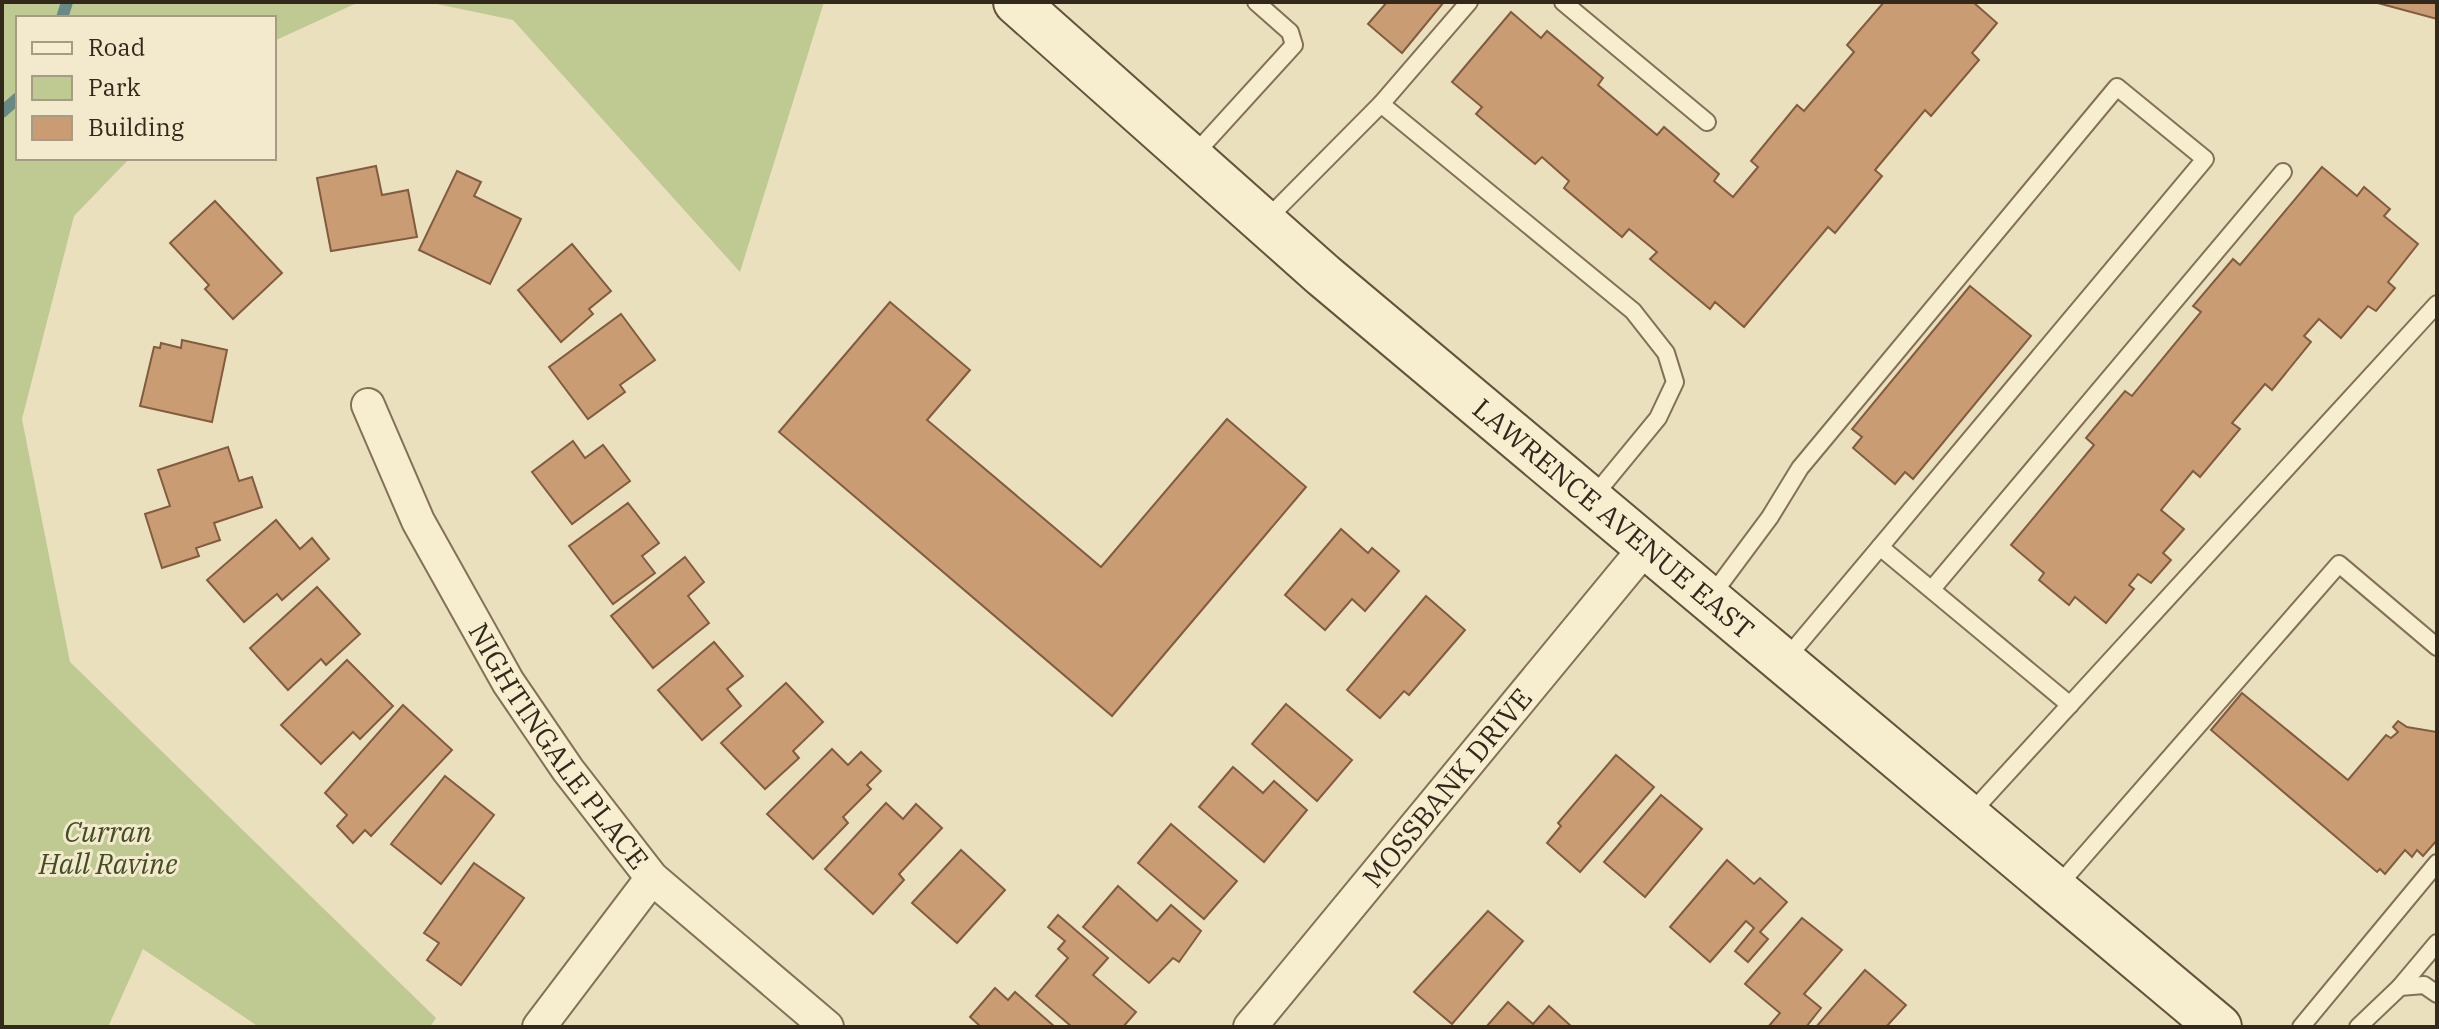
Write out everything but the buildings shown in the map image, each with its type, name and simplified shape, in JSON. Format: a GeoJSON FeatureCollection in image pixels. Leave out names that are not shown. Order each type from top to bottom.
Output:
{"type":"FeatureCollection","features":[{"type":"Feature","properties":{"kind":"main road","name":"LAWRENCE AVENUE EAST"},"geometry":{"type":"LineString","coordinates":[[1018,3],[1263,224],[1589,501],[2219,1027]]}},
{"type":"Feature","properties":{"kind":"street","name":"NIGHTINGALE PLACE"},"geometry":{"type":"LineString","coordinates":[[368,405],[418,521],[508,682],[568,770],[652,878],[827,1027]]}},
{"type":"Feature","properties":{"kind":"street","name":"MOSSBANK DRIVE"},"geometry":{"type":"LineString","coordinates":[[1266,1022],[1645,548]]}},
{"type":"Feature","properties":{"kind":"street"},"geometry":{"type":"LineString","coordinates":[[539,1027],[652,878]]}},
{"type":"Feature","properties":{"kind":"lane"},"geometry":{"type":"LineString","coordinates":[[1191,158],[1294,45],[1290,32],[1256,2]]}},
{"type":"Feature","properties":{"kind":"lane"},"geometry":{"type":"LineString","coordinates":[[1263,224],[1381,104],[1469,2]]}},
{"type":"Feature","properties":{"kind":"lane"},"geometry":{"type":"LineString","coordinates":[[1563,2],[1707,122]]}},
{"type":"Feature","properties":{"kind":"lane"},"geometry":{"type":"LineString","coordinates":[[1708,600],[1770,517],[1800,468],[2117,87],[2205,159],[1783,663]]}},
{"type":"Feature","properties":{"kind":"lane"},"geometry":{"type":"LineString","coordinates":[[1381,104],[1633,311],[1666,353],[1675,382],[1658,418],[1589,501]]}},
{"type":"Feature","properties":{"kind":"lane"},"geometry":{"type":"LineString","coordinates":[[1932,589],[2283,172]]}},
{"type":"Feature","properties":{"kind":"lane"},"geometry":{"type":"LineString","coordinates":[[1968,816],[2437,304]]}},
{"type":"Feature","properties":{"kind":"lane"},"geometry":{"type":"LineString","coordinates":[[1880,547],[2070,705]]}},
{"type":"Feature","properties":{"kind":"lane"},"geometry":{"type":"LineString","coordinates":[[2055,889],[2339,564],[2437,647]]}},
{"type":"Feature","properties":{"kind":"lane"},"geometry":{"type":"LineString","coordinates":[[2301,1027],[2437,863]]}},
{"type":"Feature","properties":{"kind":"lane"},"geometry":{"type":"LineString","coordinates":[[2358,1027],[2400,987],[2437,943]]}},
{"type":"Feature","properties":{"kind":"lane"},"geometry":{"type":"LineString","coordinates":[[2400,987],[2424,985],[2437,994]]}},
{"type":"Feature","properties":{"kind":"green space","name":"Curran Hall Ravine"},"geometry":{"type":"Polygon","coordinates":[[[2,2],[359,2],[276,40],[276,16],[16,16],[16,160],[128,160],[74,216],[22,419],[70,662],[436,1018],[430,1027],[259,1027],[143,949],[108,1027],[2,1027],[2,2]]]}},
{"type":"Feature","properties":{"kind":"green space"},"geometry":{"type":"Polygon","coordinates":[[[427,2],[824,2],[740,272],[513,20],[427,2]]]}},
{"type":"Feature","properties":{"kind":"waterway"},"geometry":{"type":"LineString","coordinates":[[63,16],[67,2]]}},
{"type":"Feature","properties":{"kind":"waterway"},"geometry":{"type":"LineString","coordinates":[[2,112],[16,100]]}}]}
